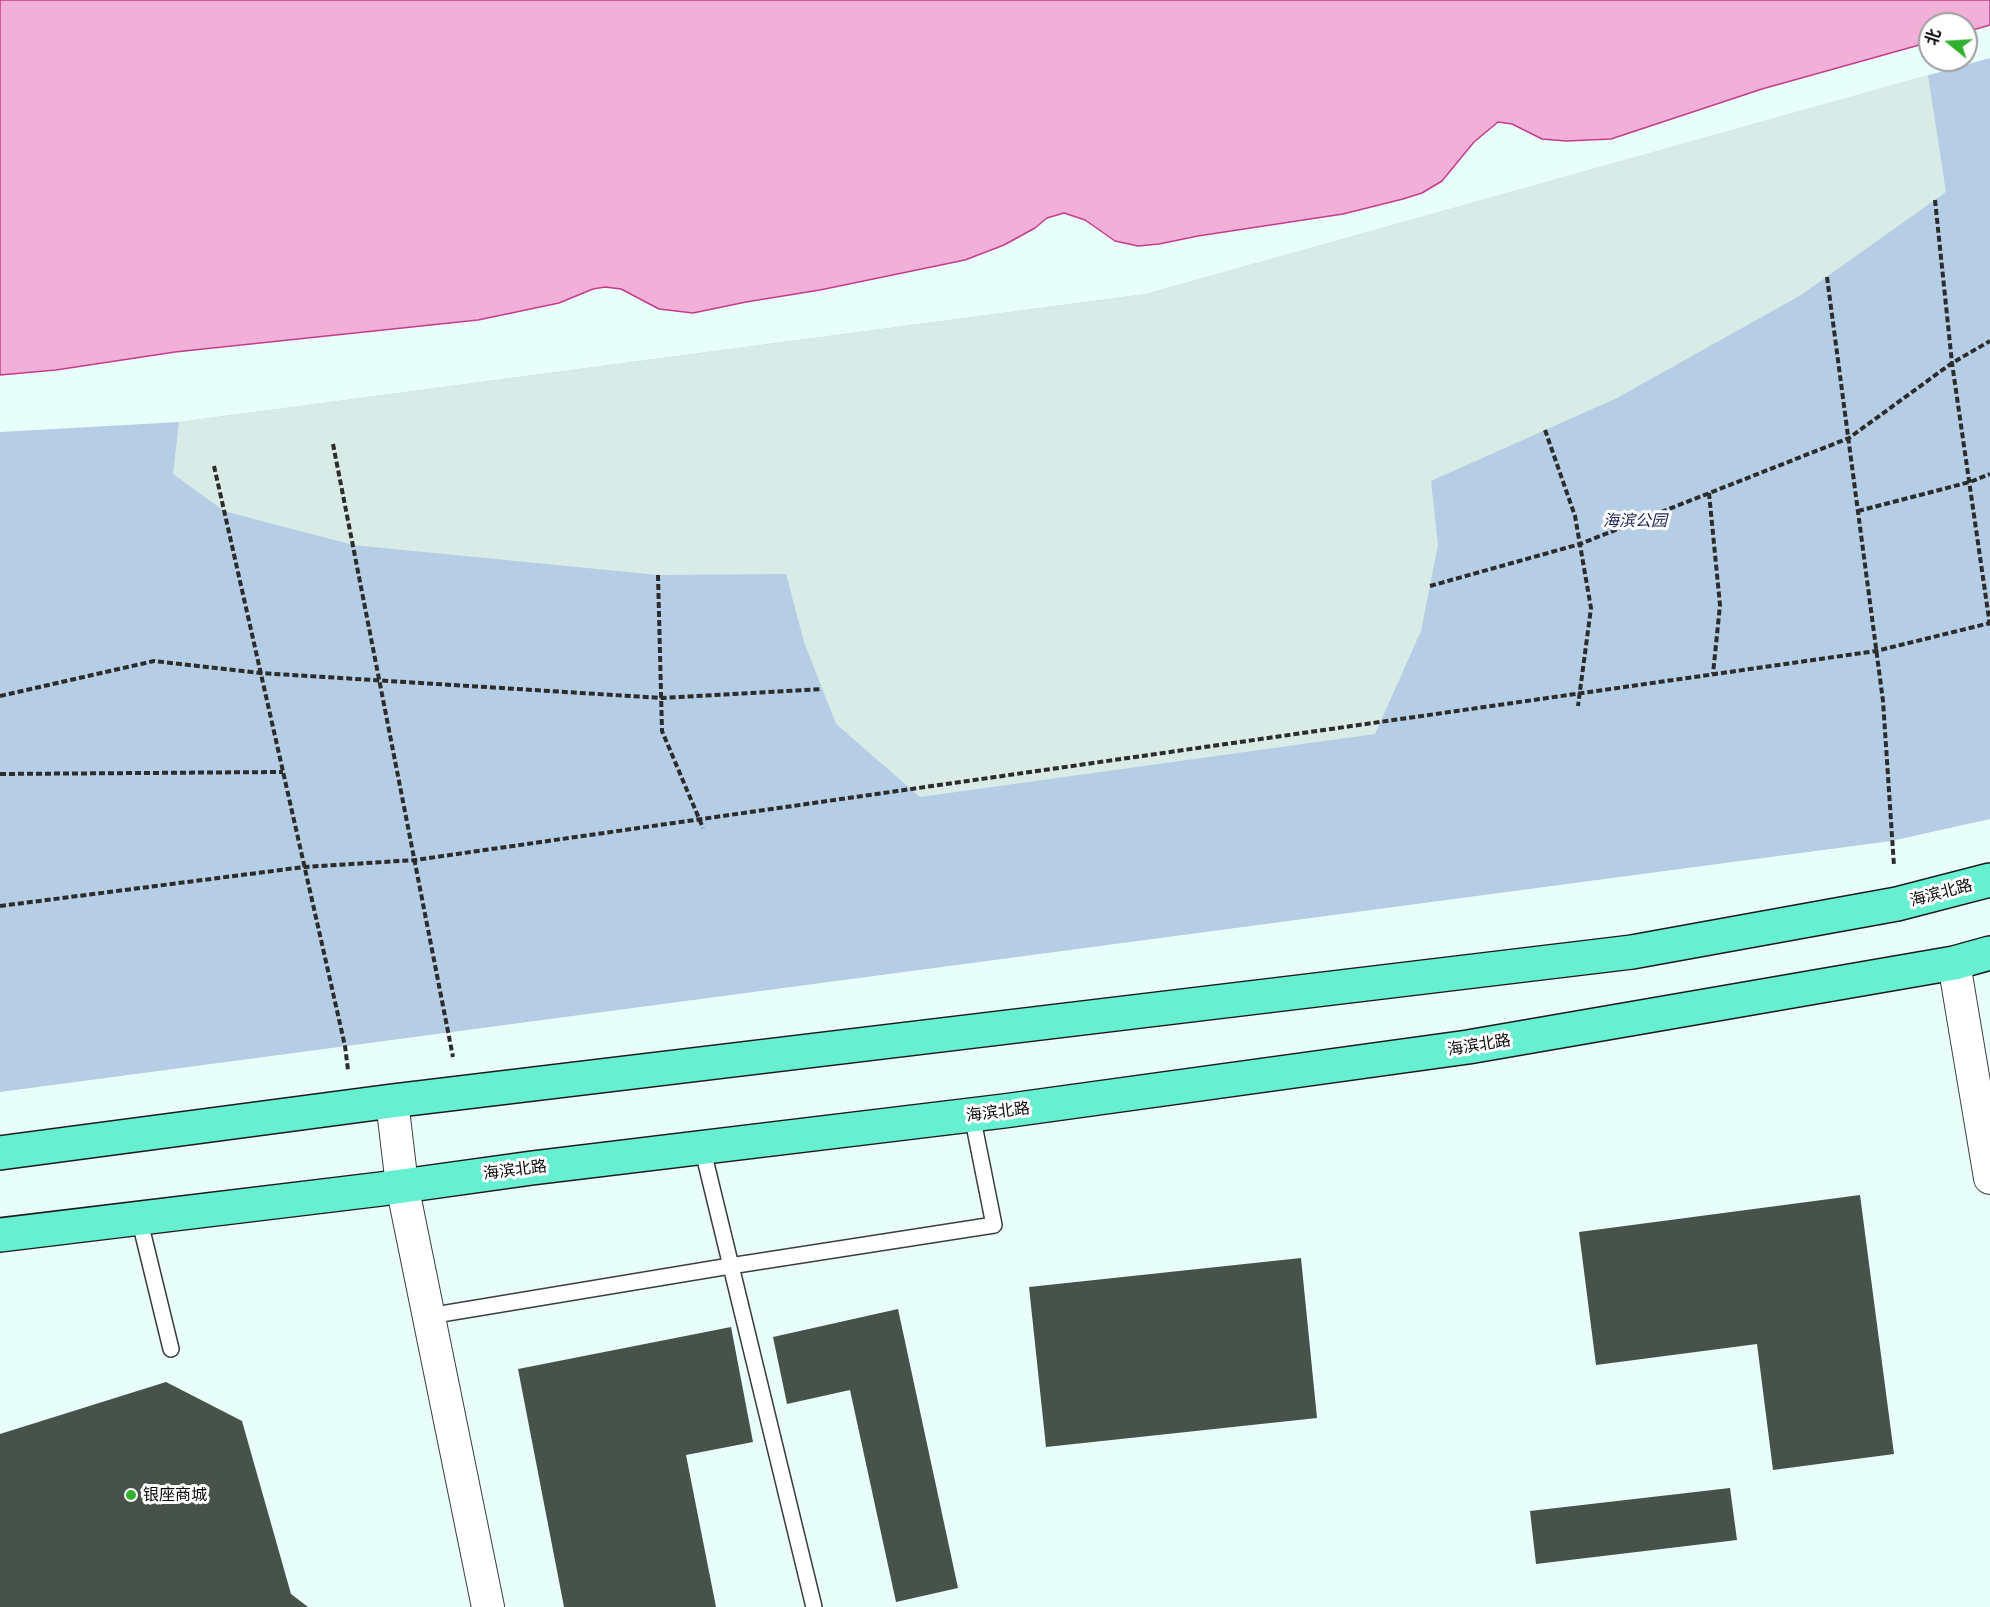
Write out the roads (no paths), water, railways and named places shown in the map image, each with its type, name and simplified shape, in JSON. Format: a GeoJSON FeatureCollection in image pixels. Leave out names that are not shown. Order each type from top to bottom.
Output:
{"type":"FeatureCollection","features":[{"type":"Feature","properties":{"kind":"main road","name":"海滨北路"},"geometry":{"type":"LineString","coordinates":[[0,1153],[392,1101],[1632,952],[1897,904],[1990,880]]}},
{"type":"Feature","properties":{"kind":"main road","name":"海滨北路"},"geometry":{"type":"LineString","coordinates":[[0,1235],[972,1115],[1468,1047],[1954,963],[1990,953]]}},
{"type":"Feature","properties":{"kind":"street"},"geometry":{"type":"LineString","coordinates":[[1954,963],[1990,1178]]}},
{"type":"Feature","properties":{"kind":"street"},"geometry":{"type":"LineString","coordinates":[[392,1101],[402,1185],[488,1607]]}},
{"type":"Feature","properties":{"kind":"lane"},"geometry":{"type":"LineString","coordinates":[[429,1316],[994,1225],[972,1115]]}},
{"type":"Feature","properties":{"kind":"lane"},"geometry":{"type":"LineString","coordinates":[[702,1148],[814,1607]]}},
{"type":"Feature","properties":{"kind":"lane"},"geometry":{"type":"LineString","coordinates":[[140,1218],[171,1349]]}},
{"type":"Feature","properties":{"kind":"place","name":"银座商城"},"geometry":{"type":"Point","coordinates":[131,1495]}},
{"type":"Feature","properties":{"kind":"park label","name":"海滨公园"},"geometry":{"type":"Point","coordinates":[1635,521]}}]}
